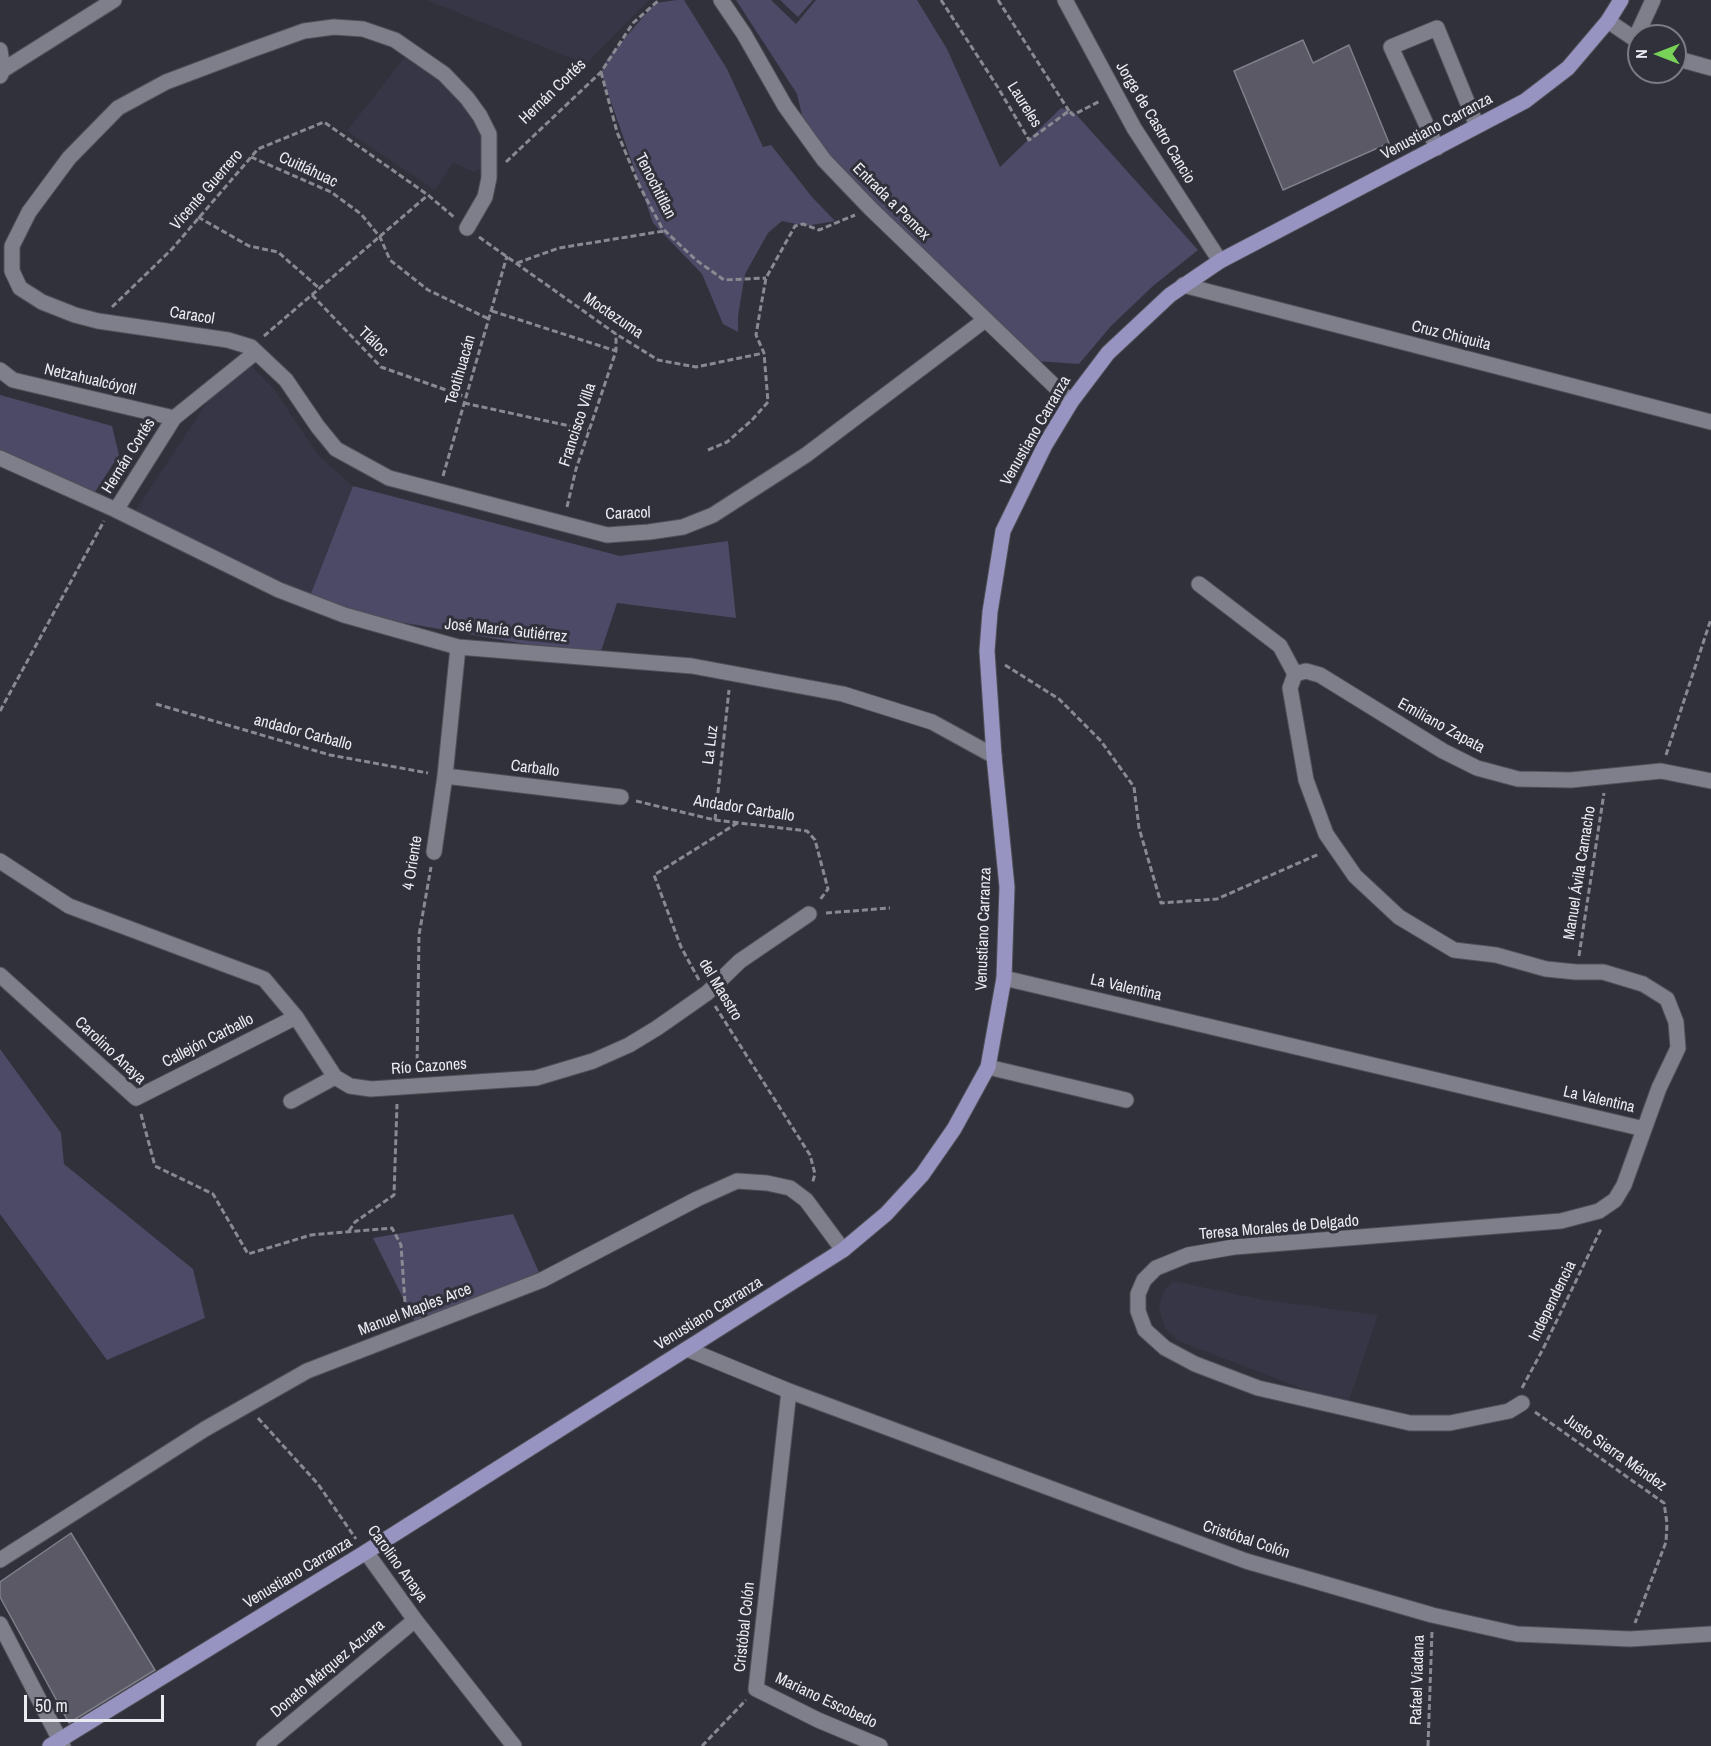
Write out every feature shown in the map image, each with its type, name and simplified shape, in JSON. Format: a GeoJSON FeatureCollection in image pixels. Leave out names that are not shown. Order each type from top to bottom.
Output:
{"type":"FeatureCollection","features":[{"type":"Feature","properties":{"kind":"main road","name":"Venustiano Carranza"},"geometry":{"type":"LineString","coordinates":[[57,1744],[366,1552],[843,1250],[886,1214],[922,1175],[954,1130],[988,1067],[1004,978],[1007,887],[994,756],[987,651],[992,592],[1003,531],[1045,445],[1071,402],[1108,353],[1149,312],[1183,285],[1220,261],[1525,100],[1568,68],[1608,21],[1621,0]]}},
{"type":"Feature","properties":{"kind":"street"},"geometry":{"type":"LineString","coordinates":[[0,50],[2,73],[114,0]]}},
{"type":"Feature","properties":{"kind":"street","name":"Entrada a Pemex"},"geometry":{"type":"LineString","coordinates":[[721,0],[744,34],[785,106],[824,160],[1071,402]]}},
{"type":"Feature","properties":{"kind":"street","name":"Jorge de Castro Cancio"},"geometry":{"type":"LineString","coordinates":[[1065,0],[1134,128],[1220,261]]}},
{"type":"Feature","properties":{"kind":"street"},"geometry":{"type":"LineString","coordinates":[[1643,24],[1653,0]]}},
{"type":"Feature","properties":{"kind":"street"},"geometry":{"type":"LineString","coordinates":[[1608,21],[1627,33]]}},
{"type":"Feature","properties":{"kind":"street","name":"Caracol"},"geometry":{"type":"LineString","coordinates":[[467,228],[485,197],[489,178],[489,135],[474,107],[444,74],[395,40],[363,29],[334,27],[304,31],[251,50],[166,82],[118,108],[69,158],[29,212],[12,246],[12,271],[20,288],[42,302],[98,321],[228,340],[253,349],[286,380],[336,449],[389,478],[607,535],[649,532],[683,526],[713,515],[806,455],[985,320]]}},
{"type":"Feature","properties":{"kind":"street"},"geometry":{"type":"LineString","coordinates":[[1437,148],[1391,47],[1437,28],[1477,126]]}},
{"type":"Feature","properties":{"kind":"street"},"geometry":{"type":"LineString","coordinates":[[1687,61],[1711,68]]}},
{"type":"Feature","properties":{"kind":"street","name":"Cruz Chiquita"},"geometry":{"type":"LineString","coordinates":[[1183,285],[1711,422]]}},
{"type":"Feature","properties":{"kind":"street","name":"Hernán Cortés"},"geometry":{"type":"LineString","coordinates":[[114,509],[174,418],[253,349]]}},
{"type":"Feature","properties":{"kind":"street","name":"Netzahualcóyotl"},"geometry":{"type":"LineString","coordinates":[[0,370],[13,380],[174,418]]}},
{"type":"Feature","properties":{"kind":"street","name":"José María Gutiérrez"},"geometry":{"type":"LineString","coordinates":[[0,458],[114,509],[279,590],[344,615],[458,647],[693,666],[843,694],[932,722],[994,756]]}},
{"type":"Feature","properties":{"kind":"street"},"geometry":{"type":"LineString","coordinates":[[1199,584],[1280,646],[1295,674]]}},
{"type":"Feature","properties":{"kind":"street","name":"4 Oriente"},"geometry":{"type":"LineString","coordinates":[[434,852],[445,776],[458,647]]}},
{"type":"Feature","properties":{"kind":"street","name":"Emiliano Zapata"},"geometry":{"type":"LineString","coordinates":[[1295,674],[1306,671],[1320,675],[1443,751],[1477,768],[1518,779],[1571,780],[1661,771],[1711,781]]}},
{"type":"Feature","properties":{"kind":"street","name":"La Valentina"},"geometry":{"type":"LineString","coordinates":[[1004,978],[1644,1129],[1678,1048],[1676,1022],[1667,999],[1643,984],[1603,972],[1546,969],[1496,955],[1454,950],[1399,916],[1354,876],[1326,834],[1306,780],[1290,688],[1295,674]]}},
{"type":"Feature","properties":{"kind":"street","name":"Carballo"},"geometry":{"type":"LineString","coordinates":[[445,776],[621,797]]}},
{"type":"Feature","properties":{"kind":"street"},"geometry":{"type":"LineString","coordinates":[[0,861],[69,906],[264,979],[296,1017],[335,1077],[291,1101]]}},
{"type":"Feature","properties":{"kind":"street","name":"Río Cazones"},"geometry":{"type":"LineString","coordinates":[[335,1077],[350,1086],[371,1089],[398,1088],[536,1078],[593,1061],[657,1028],[707,993],[740,961],[809,914]]}},
{"type":"Feature","properties":{"kind":"street","name":"Carolino Anaya"},"geometry":{"type":"LineString","coordinates":[[0,975],[136,1098]]}},
{"type":"Feature","properties":{"kind":"street","name":"Callejón Carballo"},"geometry":{"type":"LineString","coordinates":[[136,1098],[296,1017]]}},
{"type":"Feature","properties":{"kind":"street"},"geometry":{"type":"LineString","coordinates":[[988,1067],[1126,1100]]}},
{"type":"Feature","properties":{"kind":"street"},"geometry":{"type":"LineString","coordinates":[[1615,1200],[1624,1185],[1644,1129]]}},
{"type":"Feature","properties":{"kind":"street","name":"Manuel Maples Arce"},"geometry":{"type":"LineString","coordinates":[[0,1560],[205,1429],[307,1371],[542,1280],[696,1199],[736,1181],[767,1183],[790,1188],[806,1200],[843,1250]]}},
{"type":"Feature","properties":{"kind":"street","name":"Teresa Morales de Delgado"},"geometry":{"type":"LineString","coordinates":[[1516,1407],[1450,1423],[1410,1423],[1258,1388],[1195,1364],[1165,1348],[1145,1330],[1138,1311],[1138,1294],[1144,1280],[1156,1268],[1188,1255],[1234,1247],[1561,1221],[1599,1211],[1615,1200]]}},
{"type":"Feature","properties":{"kind":"street","name":"Cristóbal Colón"},"geometry":{"type":"LineString","coordinates":[[687,1349],[789,1391],[1246,1561],[1432,1615],[1517,1634],[1630,1639],[1711,1634]]}},
{"type":"Feature","properties":{"kind":"street","name":"Cristóbal Colón"},"geometry":{"type":"LineString","coordinates":[[756,1689],[789,1391]]}},
{"type":"Feature","properties":{"kind":"street","name":"Carolino Anaya"},"geometry":{"type":"LineString","coordinates":[[366,1552],[415,1620],[514,1746]]}},
{"type":"Feature","properties":{"kind":"street","name":"Donato Márquez Azuara"},"geometry":{"type":"LineString","coordinates":[[264,1746],[415,1620]]}},
{"type":"Feature","properties":{"kind":"street"},"geometry":{"type":"LineString","coordinates":[[0,1624],[57,1744]]}},
{"type":"Feature","properties":{"kind":"street","name":"Mariano Escobedo"},"geometry":{"type":"LineString","coordinates":[[756,1689],[818,1720],[880,1746]]}},
{"type":"Feature","properties":{"kind":"path","name":"Hernán Cortés"},"geometry":{"type":"LineString","coordinates":[[489,178],[601,72],[633,23],[659,0]]}},
{"type":"Feature","properties":{"kind":"path","name":"Laureles"},"geometry":{"type":"LineString","coordinates":[[941,0],[1029,140],[1069,111],[1073,116],[1115,93]]}},
{"type":"Feature","properties":{"kind":"path"},"geometry":{"type":"LineString","coordinates":[[998,0],[1069,111]]}},
{"type":"Feature","properties":{"kind":"path","name":"Tenochtitlan"},"geometry":{"type":"LineString","coordinates":[[601,72],[617,132],[640,187],[665,231],[696,260],[723,280],[766,278]]}},
{"type":"Feature","properties":{"kind":"path","name":"Vicente Guerrero"},"geometry":{"type":"LineString","coordinates":[[98,321],[172,249],[258,149],[324,122],[428,195],[467,228]]}},
{"type":"Feature","properties":{"kind":"path","name":"Cuitláhuac"},"geometry":{"type":"LineString","coordinates":[[250,157],[331,192],[361,214],[380,237],[390,260],[428,290],[489,319]]}},
{"type":"Feature","properties":{"kind":"path"},"geometry":{"type":"LineString","coordinates":[[253,349],[312,294],[428,195]]}},
{"type":"Feature","properties":{"kind":"path"},"geometry":{"type":"LineString","coordinates":[[708,450],[727,442],[768,402],[764,353],[756,335],[766,278],[795,226],[803,224],[819,230],[871,208]]}},
{"type":"Feature","properties":{"kind":"path"},"geometry":{"type":"LineString","coordinates":[[198,217],[249,246],[278,252],[319,288]]}},
{"type":"Feature","properties":{"kind":"path","name":"Moctezuma"},"geometry":{"type":"LineString","coordinates":[[467,228],[616,334],[658,360],[696,367],[764,353]]}},
{"type":"Feature","properties":{"kind":"path"},"geometry":{"type":"LineString","coordinates":[[517,263],[559,248],[665,231]]}},
{"type":"Feature","properties":{"kind":"path","name":"Teotihuacán"},"geometry":{"type":"LineString","coordinates":[[438,491],[507,256]]}},
{"type":"Feature","properties":{"kind":"path","name":"Tláloc"},"geometry":{"type":"LineString","coordinates":[[312,294],[381,367],[466,397]]}},
{"type":"Feature","properties":{"kind":"path"},"geometry":{"type":"LineString","coordinates":[[491,311],[616,351]]}},
{"type":"Feature","properties":{"kind":"path","name":"Francisco Villa"},"geometry":{"type":"LineString","coordinates":[[563,524],[576,469],[616,351],[616,334]]}},
{"type":"Feature","properties":{"kind":"path"},"geometry":{"type":"LineString","coordinates":[[464,403],[588,430]]}},
{"type":"Feature","properties":{"kind":"path"},"geometry":{"type":"LineString","coordinates":[[0,711],[114,509]]}},
{"type":"Feature","properties":{"kind":"path"},"geometry":{"type":"LineString","coordinates":[[1661,771],[1711,619]]}},
{"type":"Feature","properties":{"kind":"path"},"geometry":{"type":"LineString","coordinates":[[987,651],[1014,672],[1059,699],[1101,741],[1134,787],[1139,828],[1161,903],[1217,899],[1335,848]]}},
{"type":"Feature","properties":{"kind":"path","name":"La Luz"},"geometry":{"type":"LineString","coordinates":[[714,820],[731,673]]}},
{"type":"Feature","properties":{"kind":"path","name":"andador Carballo"},"geometry":{"type":"LineString","coordinates":[[156,704],[330,755],[445,776]]}},
{"type":"Feature","properties":{"kind":"path","name":"Manuel Ávila Camacho"},"geometry":{"type":"LineString","coordinates":[[1576,972],[1607,777]]}},
{"type":"Feature","properties":{"kind":"path","name":"Andador Carballo"},"geometry":{"type":"LineString","coordinates":[[621,797],[714,820],[807,831],[815,840],[828,889],[809,914]]}},
{"type":"Feature","properties":{"kind":"path","name":"del Maestro"},"geometry":{"type":"LineString","coordinates":[[739,822],[654,875],[681,947],[707,993],[810,1155],[815,1174],[806,1200]]}},
{"type":"Feature","properties":{"kind":"path","name":"4 Oriente"},"geometry":{"type":"LineString","coordinates":[[416,1086],[419,935],[434,852]]}},
{"type":"Feature","properties":{"kind":"path"},"geometry":{"type":"LineString","coordinates":[[809,914],[890,908]]}},
{"type":"Feature","properties":{"kind":"path"},"geometry":{"type":"LineString","coordinates":[[349,1231],[355,1222],[394,1195],[398,1088]]}},
{"type":"Feature","properties":{"kind":"path","name":"Carolino Anaya"},"geometry":{"type":"LineString","coordinates":[[136,1098],[156,1166],[213,1194],[248,1254],[311,1234],[392,1228],[401,1245],[407,1332]]}},
{"type":"Feature","properties":{"kind":"path","name":"Independencia"},"geometry":{"type":"LineString","coordinates":[[1516,1407],[1615,1200]]}},
{"type":"Feature","properties":{"kind":"path","name":"Carolino Anaya"},"geometry":{"type":"LineString","coordinates":[[248,1405],[318,1484],[366,1552]]}},
{"type":"Feature","properties":{"kind":"path","name":"Justo Sierra Méndez"},"geometry":{"type":"LineString","coordinates":[[1516,1407],[1664,1503],[1667,1523],[1666,1542],[1637,1614],[1630,1639]]}},
{"type":"Feature","properties":{"kind":"path","name":"Rafael Viadana"},"geometry":{"type":"LineString","coordinates":[[1428,1746],[1432,1615]]}},
{"type":"Feature","properties":{"kind":"path"},"geometry":{"type":"LineString","coordinates":[[702,1746],[756,1689]]}},
{"type":"Feature","properties":{"kind":"shaded area"},"geometry":{"type":"Polygon","coordinates":[[[427,0],[649,0],[586,64],[427,0]]]}},
{"type":"Feature","properties":{"kind":"shaded area"},"geometry":{"type":"Polygon","coordinates":[[[684,0],[727,69],[763,147],[771,145],[812,197],[835,221],[806,226],[782,221],[768,233],[745,274],[738,316],[738,332],[723,324],[702,274],[653,223],[601,73],[607,59],[655,3],[684,0]]]}},
{"type":"Feature","properties":{"kind":"shaded area"},"geometry":{"type":"Polygon","coordinates":[[[736,0],[771,0],[796,24],[816,0],[917,0],[947,49],[1000,167],[1061,108],[1073,111],[1198,250],[1153,286],[1111,326],[1079,364],[1035,361],[856,188],[806,132],[797,94],[736,0]]]}},
{"type":"Feature","properties":{"kind":"shaded area"},"geometry":{"type":"Polygon","coordinates":[[[780,0],[813,0],[798,17],[780,0]]]}},
{"type":"Feature","properties":{"kind":"shaded area"},"geometry":{"type":"Polygon","coordinates":[[[405,57],[422,64],[475,113],[487,145],[483,168],[474,172],[453,163],[435,190],[347,131],[405,57]]]}},
{"type":"Feature","properties":{"kind":"shaded area"},"geometry":{"type":"Polygon","coordinates":[[[249,364],[273,388],[318,455],[353,486],[310,596],[133,514],[212,395],[249,364]]]}},
{"type":"Feature","properties":{"kind":"shaded area"},"geometry":{"type":"Polygon","coordinates":[[[0,395],[112,426],[119,455],[89,501],[0,458],[0,395]]]}},
{"type":"Feature","properties":{"kind":"shaded area"},"geometry":{"type":"Polygon","coordinates":[[[353,486],[620,556],[728,541],[736,618],[617,603],[599,657],[348,613],[310,596],[353,486]]]}},
{"type":"Feature","properties":{"kind":"shaded area"},"geometry":{"type":"Polygon","coordinates":[[[0,1049],[61,1133],[64,1164],[193,1269],[205,1318],[107,1360],[0,1214],[0,1049]]]}},
{"type":"Feature","properties":{"kind":"shaded area"},"geometry":{"type":"Polygon","coordinates":[[[513,1214],[542,1279],[417,1326],[373,1238],[513,1214]]]}},
{"type":"Feature","properties":{"kind":"shaded area"},"geometry":{"type":"Polygon","coordinates":[[[1173,1281],[1264,1300],[1378,1315],[1347,1406],[1179,1341],[1165,1329],[1159,1307],[1163,1292],[1173,1281]]]}},
{"type":"Feature","properties":{"kind":"building"},"geometry":{"type":"Polygon","coordinates":[[[1303,40],[1313,63],[1349,45],[1389,143],[1283,190],[1234,71],[1303,40]]]}},
{"type":"Feature","properties":{"kind":"building"},"geometry":{"type":"Polygon","coordinates":[[[71,1533],[155,1670],[69,1723],[0,1597],[0,1582],[71,1533]]]}}]}
